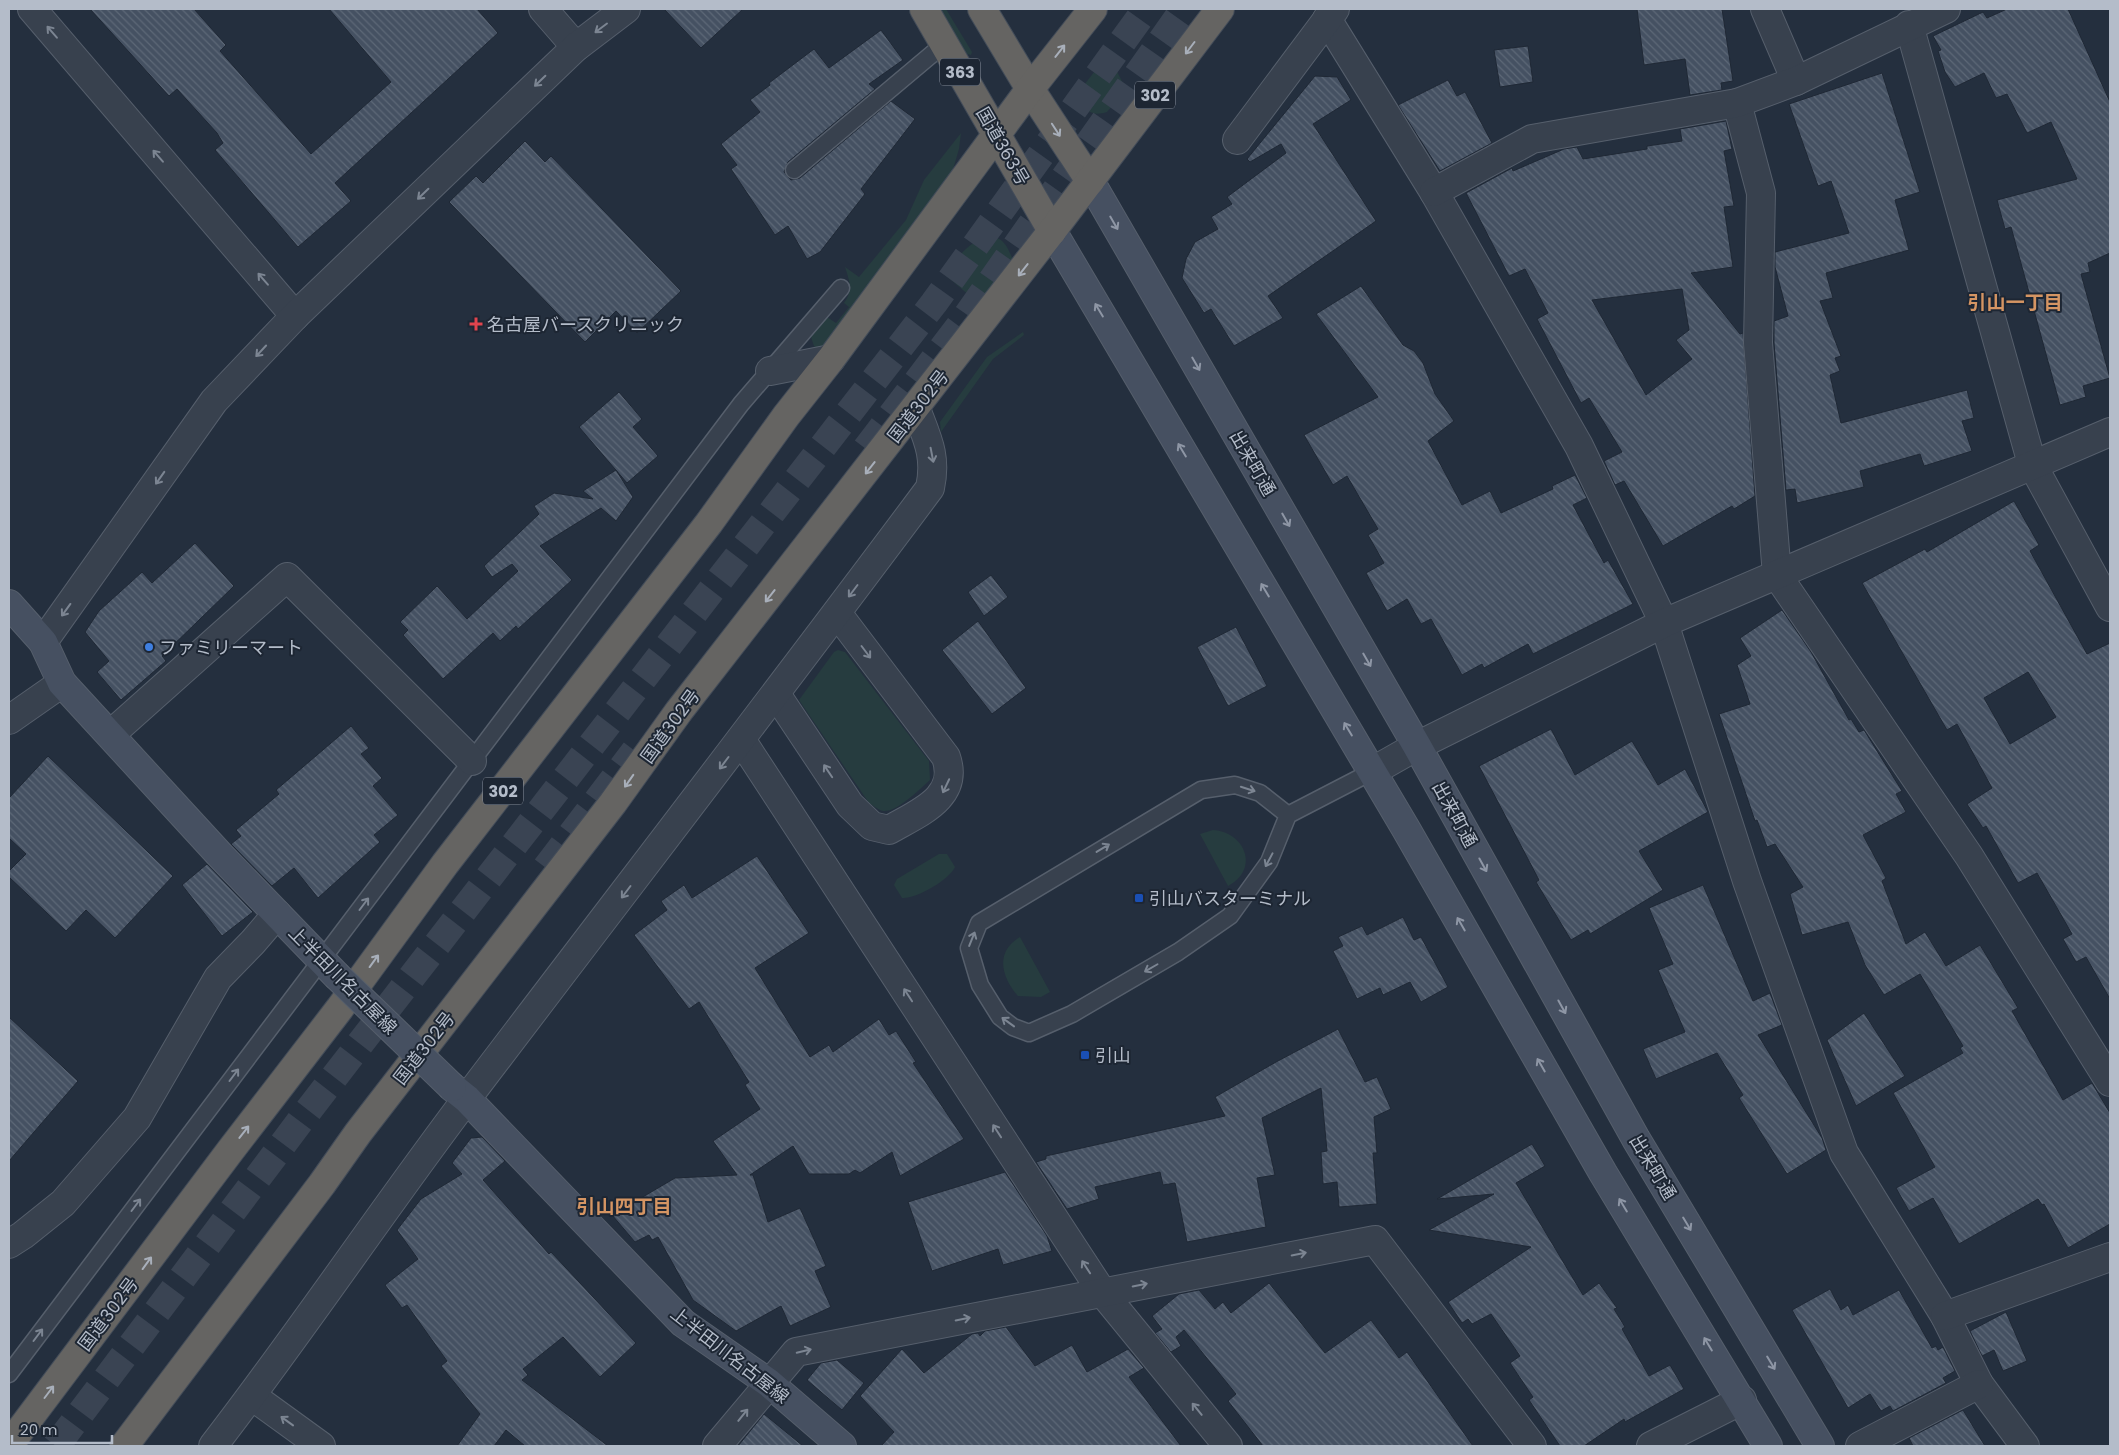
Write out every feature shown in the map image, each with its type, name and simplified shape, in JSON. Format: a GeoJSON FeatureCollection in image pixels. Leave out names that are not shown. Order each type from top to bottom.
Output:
{"type":"FeatureCollection","features":[{"type":"Feature","properties":{"kind":"highway","name":"国道363号"},"geometry":{"type":"LineString","coordinates":[[924,9],[1052,231]]}},
{"type":"Feature","properties":{"kind":"highway"},"geometry":{"type":"LineString","coordinates":[[982,9],[1030,89],[1090,181]]}},
{"type":"Feature","properties":{"kind":"highway","name":"国道302号"},"geometry":{"type":"LineString","coordinates":[[9,1445],[340,1008],[445,864],[703,531],[786,416],[831,359],[1030,89],[1093,9]]}},
{"type":"Feature","properties":{"kind":"highway","name":"国道302号"},"geometry":{"type":"LineString","coordinates":[[124,1446],[322,1184],[358,1133],[613,803],[679,711],[916,409],[1220,9]]}},
{"type":"Feature","properties":{"kind":"main road","name":"出来町通"},"geometry":{"type":"LineString","coordinates":[[1090,181],[1417,746],[1636,1140],[1820,1446]]}},
{"type":"Feature","properties":{"kind":"main road"},"geometry":{"type":"LineString","coordinates":[[1052,231],[1372,771],[1603,1173],[1742,1400],[1768,1446]]}},
{"type":"Feature","properties":{"kind":"main road","name":"上半田川名古屋線"},"geometry":{"type":"LineString","coordinates":[[9,604],[43,642],[62,683],[220,854],[329,967],[459,1093],[683,1323],[769,1383],[842,1446]]}},
{"type":"Feature","properties":{"kind":"street"},"geometry":{"type":"LineString","coordinates":[[32,9],[295,316]]}},
{"type":"Feature","properties":{"kind":"street"},"geometry":{"type":"LineString","coordinates":[[543,9],[576,47]]}},
{"type":"Feature","properties":{"kind":"street"},"geometry":{"type":"LineString","coordinates":[[43,642],[214,402],[295,316],[576,47],[626,9]]}},
{"type":"Feature","properties":{"kind":"street"},"geometry":{"type":"LineString","coordinates":[[1765,9],[1796,80]]}},
{"type":"Feature","properties":{"kind":"street"},"geometry":{"type":"LineString","coordinates":[[1434,192],[1532,139],[1737,103],[1796,80],[1946,9]]}},
{"type":"Feature","properties":{"kind":"street"},"geometry":{"type":"LineString","coordinates":[[1237,140],[1331,14],[1579,446],[1664,623],[1747,880],[1844,1153],[1945,1316],[1978,1384],[2025,1446]]}},
{"type":"Feature","properties":{"kind":"street"},"geometry":{"type":"LineString","coordinates":[[1909,25],[2032,464],[2110,607]]}},
{"type":"Feature","properties":{"kind":"street"},"geometry":{"type":"LineString","coordinates":[[1737,103],[1762,193],[1758,343],[1777,575],[1969,856],[2110,1082]]}},
{"type":"Feature","properties":{"kind":"street"},"geometry":{"type":"LineString","coordinates":[[770,371],[831,359]]}},
{"type":"Feature","properties":{"kind":"street"},"geometry":{"type":"LineString","coordinates":[[213,1446],[252,1396],[459,1093],[742,741],[930,488],[934,471],[933,453],[916,409]]}},
{"type":"Feature","properties":{"kind":"street"},"geometry":{"type":"LineString","coordinates":[[1372,771],[1417,746],[1664,623],[2110,432]]}},
{"type":"Feature","properties":{"kind":"street"},"geometry":{"type":"LineString","coordinates":[[111,734],[287,577],[472,761]]}},
{"type":"Feature","properties":{"kind":"street"},"geometry":{"type":"LineString","coordinates":[[776,694],[850,805],[872,826],[889,830],[931,806],[946,789],[951,771],[946,757],[837,613]]}},
{"type":"Feature","properties":{"kind":"street"},"geometry":{"type":"LineString","coordinates":[[9,720],[62,683]]}},
{"type":"Feature","properties":{"kind":"street"},"geometry":{"type":"LineString","coordinates":[[742,741],[1102,1292],[1228,1446]]}},
{"type":"Feature","properties":{"kind":"street"},"geometry":{"type":"LineString","coordinates":[[9,1244],[63,1202],[137,1118],[218,978],[277,914]]}},
{"type":"Feature","properties":{"kind":"street"},"geometry":{"type":"LineString","coordinates":[[717,1446],[796,1352],[1375,1240],[1532,1446]]}},
{"type":"Feature","properties":{"kind":"street"},"geometry":{"type":"LineString","coordinates":[[1945,1316],[2110,1257]]}},
{"type":"Feature","properties":{"kind":"street"},"geometry":{"type":"LineString","coordinates":[[1860,1446],[1978,1384]]}},
{"type":"Feature","properties":{"kind":"street"},"geometry":{"type":"LineString","coordinates":[[252,1396],[321,1446]]}},
{"type":"Feature","properties":{"kind":"street"},"geometry":{"type":"LineString","coordinates":[[1651,1446],[1742,1400]]}},
{"type":"Feature","properties":{"kind":"lane"},"geometry":{"type":"LineString","coordinates":[[794,170],[944,44]]}},
{"type":"Feature","properties":{"kind":"lane"},"geometry":{"type":"LineString","coordinates":[[9,1374],[329,967],[472,761],[742,404],[832,305],[842,288]]}},
{"type":"Feature","properties":{"kind":"lane"},"geometry":{"type":"LineString","coordinates":[[1288,815],[1260,793],[1234,785],[1201,790],[979,923],[968,948],[980,985],[1000,1016],[1013,1027],[1029,1032],[1072,1014],[1178,952],[1230,916],[1269,862],[1288,815],[1372,771]]}},
{"type":"Feature","properties":{"kind":"green space"},"geometry":{"type":"Polygon","coordinates":[[[940,9],[946,9],[972,52],[971,55],[967,54],[940,9]]]}},
{"type":"Feature","properties":{"kind":"green space"},"geometry":{"type":"Polygon","coordinates":[[[1108,54],[1126,89],[1107,112],[1097,114],[1083,106],[1079,96],[1081,89],[1108,54]]]}},
{"type":"Feature","properties":{"kind":"green space"},"geometry":{"type":"Polygon","coordinates":[[[961,133],[959,149],[949,183],[833,342],[818,349],[814,346],[811,337],[827,317],[836,323],[849,307],[844,303],[850,290],[845,267],[859,277],[906,220],[924,180],[961,133]]]}},
{"type":"Feature","properties":{"kind":"green space"},"geometry":{"type":"Polygon","coordinates":[[[993,236],[1003,242],[1008,248],[1013,260],[983,307],[944,274],[971,245],[993,236]]]}},
{"type":"Feature","properties":{"kind":"green space"},"geometry":{"type":"Polygon","coordinates":[[[1023,332],[1024,335],[993,359],[941,432],[940,422],[987,357],[1023,332]]]}},
{"type":"Feature","properties":{"kind":"green space"},"geometry":{"type":"Polygon","coordinates":[[[838,650],[845,652],[929,761],[930,780],[908,800],[888,811],[883,811],[869,803],[799,700],[834,652],[838,650]]]}},
{"type":"Feature","properties":{"kind":"green space"},"geometry":{"type":"Polygon","coordinates":[[[1213,830],[1224,832],[1233,837],[1240,844],[1244,852],[1246,861],[1244,870],[1238,879],[1228,886],[1200,834],[1213,830]]]}},
{"type":"Feature","properties":{"kind":"green space"},"geometry":{"type":"Polygon","coordinates":[[[939,854],[947,854],[955,867],[952,872],[932,888],[902,898],[894,885],[897,879],[939,854]]]}},
{"type":"Feature","properties":{"kind":"green space"},"geometry":{"type":"Polygon","coordinates":[[[1020,937],[1050,992],[1041,997],[1018,996],[1012,989],[1005,973],[1003,965],[1006,950],[1020,937]]]}},
{"type":"Feature","properties":{"kind":"building"},"geometry":{"type":"Polygon","coordinates":[[[90,9],[194,9],[226,45],[220,51],[311,154],[391,82],[329,9],[477,9],[498,33],[335,183],[351,201],[298,247],[215,150],[223,143],[217,133],[177,89],[169,96],[90,9]]]}},
{"type":"Feature","properties":{"kind":"building"},"geometry":{"type":"Polygon","coordinates":[[[664,9],[743,9],[701,48],[664,9]]]}},
{"type":"Feature","properties":{"kind":"building"},"geometry":{"type":"Polygon","coordinates":[[[1637,9],[1722,9],[1733,81],[1721,83],[1722,90],[1690,95],[1685,59],[1644,65],[1637,9]]]}},
{"type":"Feature","properties":{"kind":"building"},"geometry":{"type":"Polygon","coordinates":[[[2007,9],[2068,9],[2110,102],[2110,253],[2088,263],[2090,272],[2081,274],[2110,378],[2083,386],[2086,397],[2060,405],[2011,227],[2005,229],[1997,200],[2077,179],[2051,122],[2027,133],[2007,94],[1996,98],[1984,73],[1955,87],[1945,72],[1938,51],[1941,50],[1933,36],[1983,12],[1987,18],[2007,9]]]}},
{"type":"Feature","properties":{"kind":"building"},"geometry":{"type":"Polygon","coordinates":[[[881,30],[903,60],[869,84],[875,89],[788,162],[784,172],[791,180],[800,178],[891,101],[915,119],[861,189],[865,194],[820,252],[807,259],[788,226],[775,235],[731,169],[737,165],[721,144],[760,112],[750,100],[814,49],[829,68],[881,30]]]}},
{"type":"Feature","properties":{"kind":"building"},"geometry":{"type":"Polygon","coordinates":[[[1528,46],[1533,82],[1500,87],[1494,50],[1528,46]]]}},
{"type":"Feature","properties":{"kind":"building"},"geometry":{"type":"Polygon","coordinates":[[[1882,73],[1920,192],[1895,200],[1909,250],[1826,273],[1833,298],[1820,301],[1841,356],[1835,358],[1840,371],[1830,375],[1841,423],[1967,390],[1974,418],[1962,421],[1972,451],[1924,466],[1920,454],[1860,471],[1864,487],[1797,503],[1795,489],[1786,490],[1774,343],[1774,321],[1788,316],[1775,267],[1775,252],[1849,233],[1831,181],[1818,186],[1789,104],[1882,73]]]}},
{"type":"Feature","properties":{"kind":"building"},"geometry":{"type":"Polygon","coordinates":[[[1315,76],[1337,77],[1351,100],[1313,124],[1376,221],[1268,296],[1283,318],[1234,346],[1211,309],[1204,313],[1182,278],[1186,259],[1195,242],[1218,229],[1211,217],[1232,204],[1227,197],[1286,153],[1281,144],[1250,162],[1247,159],[1315,76]]]}},
{"type":"Feature","properties":{"kind":"building"},"geometry":{"type":"Polygon","coordinates":[[[1448,80],[1457,96],[1465,92],[1492,143],[1440,171],[1398,105],[1448,80]]]}},
{"type":"Feature","properties":{"kind":"building"},"geometry":{"type":"Polygon","coordinates":[[[1726,121],[1732,149],[1724,151],[1734,206],[1724,207],[1733,267],[1691,273],[1740,334],[1743,333],[1755,496],[1734,509],[1732,506],[1663,546],[1624,481],[1615,485],[1604,461],[1622,452],[1589,398],[1581,403],[1537,319],[1548,313],[1525,269],[1509,276],[1466,193],[1512,168],[1513,171],[1564,149],[1577,147],[1583,159],[1647,149],[1647,146],[1682,141],[1680,129],[1726,121]],[[1682,289],[1592,300],[1646,395],[1692,359],[1676,340],[1689,330],[1682,289]]]}},
{"type":"Feature","properties":{"kind":"building"},"geometry":{"type":"Polygon","coordinates":[[[525,141],[545,162],[551,156],[681,291],[637,333],[616,311],[585,342],[449,202],[476,176],[483,183],[525,141]]]}},
{"type":"Feature","properties":{"kind":"building"},"geometry":{"type":"Polygon","coordinates":[[[1361,286],[1403,345],[1414,351],[1423,363],[1435,394],[1454,421],[1428,441],[1462,505],[1490,491],[1501,513],[1553,489],[1552,486],[1575,475],[1587,498],[1573,505],[1604,563],[1608,560],[1633,604],[1533,654],[1528,644],[1484,668],[1482,664],[1462,675],[1431,619],[1421,624],[1407,599],[1387,611],[1366,573],[1384,563],[1368,535],[1378,529],[1347,476],[1333,485],[1304,435],[1378,397],[1316,314],[1361,286]]]}},
{"type":"Feature","properties":{"kind":"building"},"geometry":{"type":"Polygon","coordinates":[[[619,392],[642,419],[633,427],[658,456],[627,483],[579,427],[619,392]]]}},
{"type":"Feature","properties":{"kind":"building"},"geometry":{"type":"Polygon","coordinates":[[[616,470],[633,497],[616,521],[601,508],[540,546],[572,580],[518,629],[516,626],[500,641],[493,633],[443,679],[403,635],[408,630],[400,622],[437,586],[467,619],[518,571],[512,564],[492,577],[484,566],[539,514],[534,506],[554,493],[593,499],[583,491],[616,470]]]}},
{"type":"Feature","properties":{"kind":"building"},"geometry":{"type":"Polygon","coordinates":[[[2014,501],[2039,545],[2030,551],[2087,654],[2110,643],[2110,999],[2086,957],[2076,962],[2063,939],[2072,934],[2037,873],[2018,883],[1986,826],[1983,828],[1967,804],[1992,788],[1957,724],[1947,730],[1862,583],[1925,549],[1927,552],[2014,501]],[[2028,672],[1984,698],[2010,744],[2056,717],[2028,672]]]}},
{"type":"Feature","properties":{"kind":"building"},"geometry":{"type":"Polygon","coordinates":[[[195,543],[234,586],[162,656],[166,661],[121,700],[97,672],[109,661],[85,632],[99,611],[142,572],[152,583],[195,543]]]}},
{"type":"Feature","properties":{"kind":"building"},"geometry":{"type":"Polygon","coordinates":[[[991,575],[1008,597],[984,616],[968,592],[991,575]]]}},
{"type":"Feature","properties":{"kind":"building"},"geometry":{"type":"Polygon","coordinates":[[[1782,610],[1811,652],[1849,720],[1851,719],[1859,732],[1864,730],[1902,791],[1896,794],[1906,812],[1863,835],[1886,878],[1882,881],[1906,944],[1925,932],[1946,966],[1980,945],[2018,1008],[2012,1011],[2063,1100],[2092,1083],[2110,1113],[2110,1224],[2068,1248],[2044,1204],[2042,1205],[2038,1199],[1959,1244],[1933,1198],[1909,1211],[1896,1188],[1935,1167],[1893,1093],[1963,1053],[1960,1048],[1963,1046],[1920,974],[1884,995],[1865,965],[1848,922],[1802,935],[1790,894],[1803,887],[1775,844],[1767,847],[1757,820],[1755,821],[1719,714],[1750,704],[1737,665],[1751,656],[1740,638],[1782,610]]]}},
{"type":"Feature","properties":{"kind":"building"},"geometry":{"type":"Polygon","coordinates":[[[978,621],[1026,688],[992,714],[942,650],[978,621]]]}},
{"type":"Feature","properties":{"kind":"building"},"geometry":{"type":"Polygon","coordinates":[[[1236,627],[1267,686],[1228,706],[1197,647],[1236,627]]]}},
{"type":"Feature","properties":{"kind":"building"},"geometry":{"type":"Polygon","coordinates":[[[351,726],[369,748],[361,754],[382,778],[373,786],[398,815],[374,835],[380,842],[318,898],[294,868],[272,886],[231,844],[241,836],[236,830],[279,794],[276,790],[351,726]]]}},
{"type":"Feature","properties":{"kind":"building"},"geometry":{"type":"Polygon","coordinates":[[[1551,729],[1575,775],[1632,741],[1658,785],[1685,769],[1708,812],[1639,851],[1663,890],[1590,934],[1588,930],[1571,940],[1536,882],[1539,880],[1479,766],[1551,729]]]}},
{"type":"Feature","properties":{"kind":"building"},"geometry":{"type":"Polygon","coordinates":[[[48,756],[173,876],[115,938],[86,910],[66,931],[9,877],[9,871],[26,854],[9,838],[9,798],[48,756]]]}},
{"type":"Feature","properties":{"kind":"building"},"geometry":{"type":"Polygon","coordinates":[[[757,856],[809,933],[755,968],[810,1057],[829,1045],[833,1052],[879,1019],[889,1035],[896,1031],[916,1062],[913,1063],[964,1139],[900,1176],[892,1152],[860,1173],[855,1170],[849,1174],[809,1174],[793,1146],[750,1175],[753,1175],[768,1222],[800,1208],[826,1266],[815,1271],[831,1307],[790,1326],[781,1306],[736,1331],[693,1300],[658,1237],[652,1240],[649,1235],[635,1242],[612,1215],[675,1178],[737,1175],[713,1141],[760,1109],[745,1085],[749,1082],[699,1002],[689,1009],[634,935],[667,910],[661,901],[684,885],[692,898],[757,856]]]}},
{"type":"Feature","properties":{"kind":"building"},"geometry":{"type":"Polygon","coordinates":[[[207,864],[253,912],[222,936],[182,885],[207,864]]]}},
{"type":"Feature","properties":{"kind":"building"},"geometry":{"type":"Polygon","coordinates":[[[1703,885],[1753,1001],[1770,993],[1782,1025],[1758,1035],[1822,1138],[1826,1150],[1787,1174],[1739,1098],[1743,1095],[1717,1053],[1656,1079],[1643,1049],[1685,1032],[1658,970],[1673,964],[1649,908],[1703,885]]]}},
{"type":"Feature","properties":{"kind":"building"},"geometry":{"type":"Polygon","coordinates":[[[1403,917],[1414,940],[1421,937],[1448,987],[1421,1002],[1410,982],[1383,995],[1380,988],[1357,999],[1333,951],[1343,946],[1338,937],[1362,926],[1367,935],[1403,917]]]}},
{"type":"Feature","properties":{"kind":"building"},"geometry":{"type":"Polygon","coordinates":[[[1864,1013],[1905,1076],[1856,1106],[1827,1040],[1864,1013]]]}},
{"type":"Feature","properties":{"kind":"building"},"geometry":{"type":"Polygon","coordinates":[[[9,1017],[78,1081],[9,1161],[9,1017]]]}},
{"type":"Feature","properties":{"kind":"building"},"geometry":{"type":"Polygon","coordinates":[[[1338,1029],[1365,1082],[1377,1077],[1391,1109],[1374,1117],[1377,1153],[1373,1153],[1377,1204],[1339,1207],[1337,1182],[1323,1184],[1321,1152],[1327,1151],[1321,1088],[1262,1118],[1275,1175],[1257,1178],[1266,1227],[1187,1242],[1175,1183],[1163,1185],[1160,1172],[1095,1187],[1099,1199],[1067,1209],[1036,1162],[1046,1159],[1046,1156],[1225,1116],[1215,1097],[1338,1029]]]}},
{"type":"Feature","properties":{"kind":"building"},"geometry":{"type":"Polygon","coordinates":[[[482,1137],[505,1161],[483,1180],[549,1254],[551,1252],[636,1343],[600,1377],[563,1337],[523,1369],[528,1375],[522,1380],[608,1446],[525,1446],[506,1430],[494,1446],[457,1446],[480,1414],[441,1366],[447,1361],[407,1305],[402,1308],[385,1285],[418,1259],[397,1230],[421,1199],[462,1174],[452,1163],[471,1138],[482,1137]]]}},
{"type":"Feature","properties":{"kind":"building"},"geometry":{"type":"Polygon","coordinates":[[[1532,1144],[1545,1166],[1516,1183],[1583,1295],[1599,1283],[1617,1308],[1614,1309],[1625,1327],[1622,1329],[1649,1376],[1670,1365],[1684,1389],[1625,1422],[1624,1419],[1584,1446],[1560,1446],[1529,1400],[1533,1397],[1510,1363],[1520,1356],[1491,1314],[1472,1324],[1468,1319],[1462,1323],[1448,1302],[1531,1247],[1429,1230],[1494,1194],[1437,1199],[1532,1144]]]}},
{"type":"Feature","properties":{"kind":"building"},"geometry":{"type":"Polygon","coordinates":[[[1005,1172],[1047,1236],[1052,1251],[1003,1265],[998,1249],[932,1271],[908,1202],[1005,1172]]]}},
{"type":"Feature","properties":{"kind":"building"},"geometry":{"type":"Polygon","coordinates":[[[1269,1283],[1325,1353],[1371,1320],[1399,1358],[1407,1352],[1473,1446],[1263,1446],[1228,1401],[1236,1394],[1184,1330],[1176,1337],[1181,1346],[1171,1352],[1155,1333],[1162,1329],[1152,1316],[1179,1294],[1199,1290],[1215,1309],[1223,1302],[1231,1313],[1269,1283]]]}},
{"type":"Feature","properties":{"kind":"building"},"geometry":{"type":"Polygon","coordinates":[[[1830,1289],[1841,1310],[1848,1305],[1853,1315],[1899,1290],[1932,1348],[1936,1346],[1938,1350],[1943,1347],[1955,1371],[1943,1378],[1946,1383],[1893,1411],[1890,1406],[1881,1411],[1870,1394],[1848,1408],[1792,1310],[1830,1289]]]}},
{"type":"Feature","properties":{"kind":"building"},"geometry":{"type":"Polygon","coordinates":[[[2006,1312],[2027,1361],[2003,1371],[1994,1350],[1982,1356],[1970,1331],[2006,1312]]]}},
{"type":"Feature","properties":{"kind":"building"},"geometry":{"type":"Polygon","coordinates":[[[1006,1327],[1035,1366],[1072,1345],[1087,1372],[1128,1349],[1144,1368],[1129,1377],[1181,1446],[881,1446],[894,1432],[860,1396],[902,1349],[924,1373],[972,1334],[978,1333],[980,1336],[985,1331],[1006,1327]]]}},
{"type":"Feature","properties":{"kind":"building"},"geometry":{"type":"Polygon","coordinates":[[[837,1360],[864,1383],[842,1410],[807,1380],[821,1363],[837,1360]]]}},
{"type":"Feature","properties":{"kind":"building"},"geometry":{"type":"Polygon","coordinates":[[[1963,1410],[1985,1446],[1913,1446],[1909,1438],[1963,1410]]]}},
{"type":"Feature","properties":{"kind":"building"},"geometry":{"type":"Polygon","coordinates":[[[764,1414],[803,1446],[738,1446],[764,1414]]]}},
{"type":"Feature","properties":{"kind":"tunnel"},"geometry":{"type":"LineString","coordinates":[[56,1446],[304,1116],[934,303],[1146,9]]}},
{"type":"Feature","properties":{"kind":"tunnel"},"geometry":{"type":"LineString","coordinates":[[866,449],[961,324],[1184,9]]}},
{"type":"Feature","properties":{"kind":"tunnel"},"geometry":{"type":"LineString","coordinates":[[546,868],[635,751]]}},
{"type":"Feature","properties":{"kind":"place","name":"名古屋バースクリニック"},"geometry":{"type":"Point","coordinates":[476,324]}},
{"type":"Feature","properties":{"kind":"place","name":"ファミリーマート"},"geometry":{"type":"Point","coordinates":[149,647]}},
{"type":"Feature","properties":{"kind":"place","name":"引山バスターミナル"},"geometry":{"type":"Point","coordinates":[1139,898]}},
{"type":"Feature","properties":{"kind":"place","name":"引山"},"geometry":{"type":"Point","coordinates":[1085,1055]}},
{"type":"Feature","properties":{"kind":"district","name":"引山一丁目"},"geometry":{"type":"Point","coordinates":[2015,302]}},
{"type":"Feature","properties":{"kind":"district","name":"引山四丁目"},"geometry":{"type":"Point","coordinates":[624,1206]}}]}
